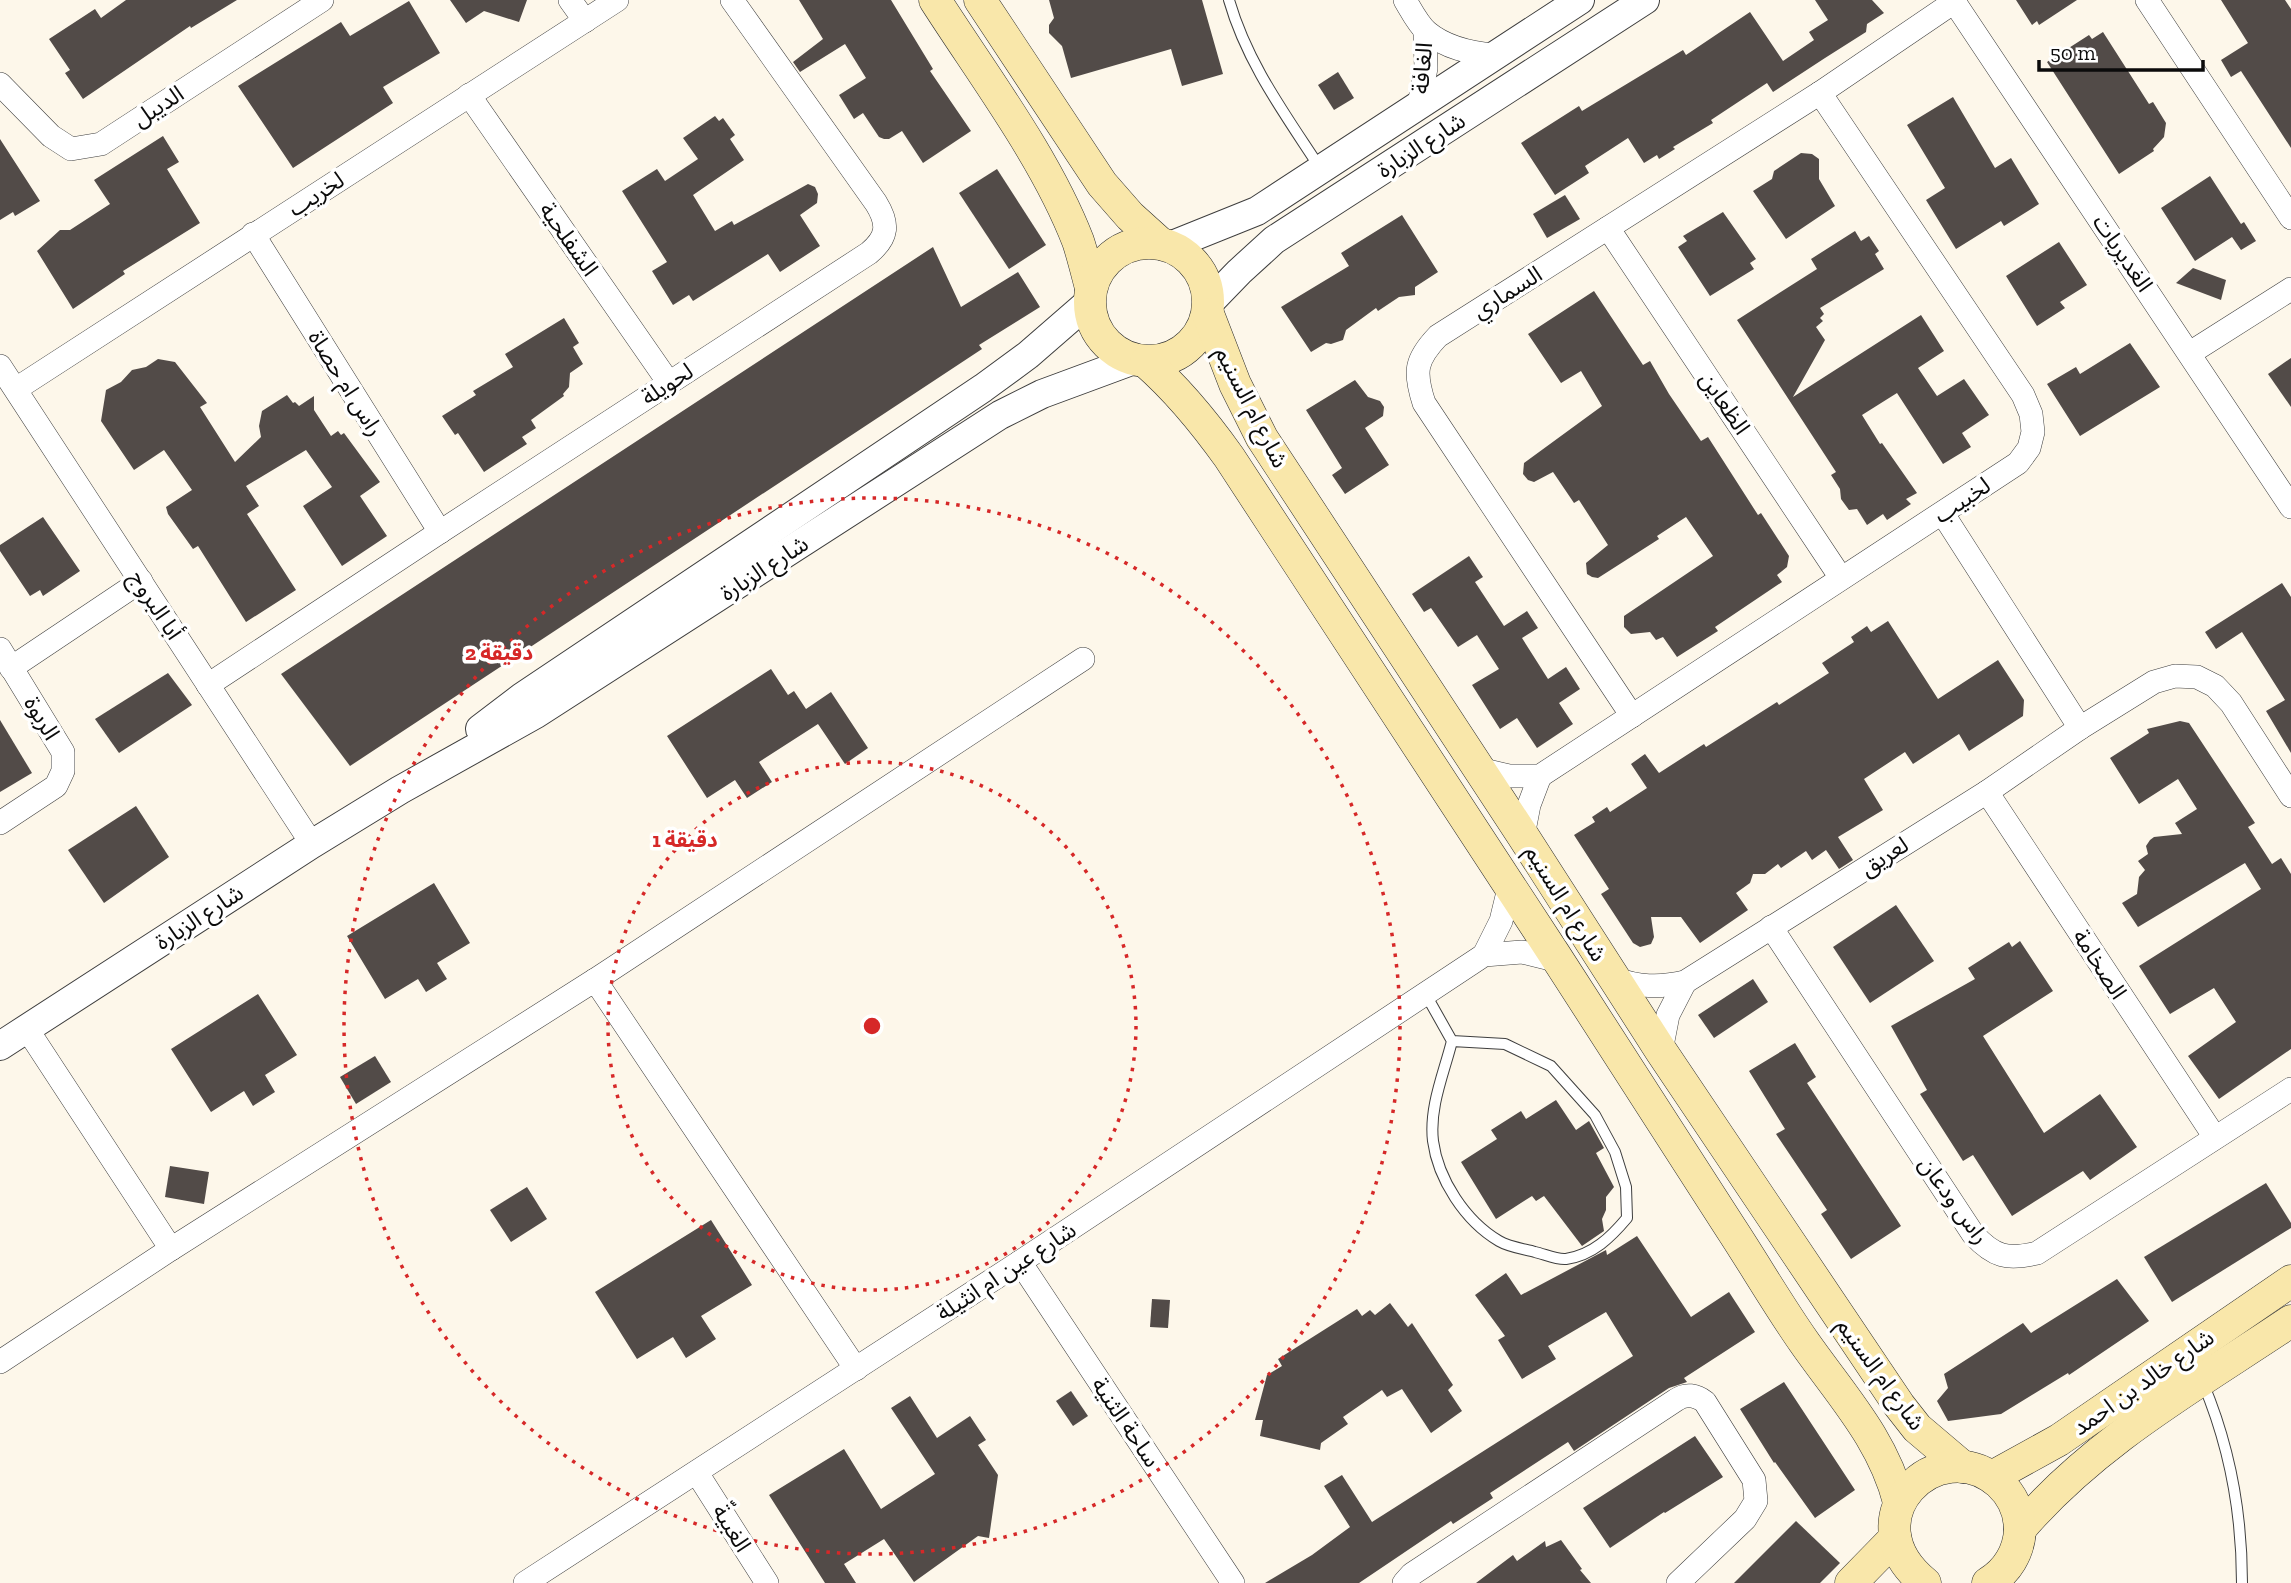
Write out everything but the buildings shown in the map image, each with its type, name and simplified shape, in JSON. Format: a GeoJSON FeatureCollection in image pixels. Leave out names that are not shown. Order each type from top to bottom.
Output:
{"type":"FeatureCollection","features":[{"type":"Feature","properties":{"kind":"main road"},"geometry":{"type":"LineString","coordinates":[[934,0],[1035,155],[1059,200],[1078,242],[1090,295],[1092,321],[1102,339],[1116,352],[1140,361],[1167,359],[1186,349],[1200,334],[1208,309],[1208,289],[1194,263],[1130,216],[1102,184],[980,0]]}},
{"type":"Feature","properties":{"kind":"main road"},"geometry":{"type":"LineString","coordinates":[[1090,295],[1098,271],[1110,257],[1125,247],[1143,243],[1166,245]]}},
{"type":"Feature","properties":{"kind":"main road","name":"شارع ام السنيم"},"geometry":{"type":"LineString","coordinates":[[1208,309],[1235,384],[1262,439],[1524,835],[1661,1051],[1917,1428],[1977,1472],[2007,1490],[2017,1508],[2019,1538]]}},
{"type":"Feature","properties":{"kind":"main road","name":"شارع ام السنيم"},"geometry":{"type":"LineString","coordinates":[[1140,361],[1173,386],[1197,412],[1230,457],[1510,884],[1802,1340],[1869,1430],[1893,1478],[1899,1502]]}},
{"type":"Feature","properties":{"kind":"main road","name":"شارع خالد بن احمد"},"geometry":{"type":"LineString","coordinates":[[1899,1502],[1912,1485],[1928,1474],[1945,1468],[1977,1472],[2059,1440],[2291,1281]]}},
{"type":"Feature","properties":{"kind":"main road","name":"شارع خالد بن احمد"},"geometry":{"type":"LineString","coordinates":[[1988,1583],[1997,1578],[2009,1564],[2019,1538],[2052,1493],[2094,1455],[2291,1321]]}},
{"type":"Feature","properties":{"kind":"main road"},"geometry":{"type":"LineString","coordinates":[[1899,1502],[1895,1538],[1900,1556],[1911,1572],[1925,1583]]}},
{"type":"Feature","properties":{"kind":"main road"},"geometry":{"type":"LineString","coordinates":[[1851,1583],[1895,1538]]}},
{"type":"Feature","properties":{"kind":"main road"},"geometry":{"type":"LineString","coordinates":[[2019,1538],[2028,1583]]}},
{"type":"Feature","properties":{"kind":"street","name":"الديبل"},"geometry":{"type":"LineString","coordinates":[[0,84],[51,136],[71,149],[101,144],[322,0]]}},
{"type":"Feature","properties":{"kind":"street"},"geometry":{"type":"LineString","coordinates":[[570,0],[585,21]]}},
{"type":"Feature","properties":{"kind":"street","name":"لخريب"},"geometry":{"type":"LineString","coordinates":[[16,389],[617,0]]}},
{"type":"Feature","properties":{"kind":"street","name":"لحويلة"},"geometry":{"type":"LineString","coordinates":[[208,685],[869,253],[884,238],[886,229],[876,203],[733,0]]}},
{"type":"Feature","properties":{"kind":"street","name":"الغافة"},"geometry":{"type":"LineString","coordinates":[[1405,0],[1425,31],[1458,49],[1494,55]]}},
{"type":"Feature","properties":{"kind":"street","name":"شارع الزبارة"},"geometry":{"type":"LineString","coordinates":[[1166,245],[1257,211],[1580,0]]}},
{"type":"Feature","properties":{"kind":"street","name":"شارع الزبارة"},"geometry":{"type":"LineString","coordinates":[[1208,309],[1239,272],[1274,240],[1645,0]]}},
{"type":"Feature","properties":{"kind":"street"},"geometry":{"type":"LineString","coordinates":[[2147,0],[2291,218]]}},
{"type":"Feature","properties":{"kind":"street","name":"السماري"},"geometry":{"type":"LineString","coordinates":[[1632,716],[1423,403],[1417,366],[1424,350],[1438,336],[1821,93],[1954,1]]}},
{"type":"Feature","properties":{"kind":"street","name":"الغديريات"},"geometry":{"type":"LineString","coordinates":[[1954,1],[2291,506]]}},
{"type":"Feature","properties":{"kind":"street","name":"الغافة"},"geometry":{"type":"LineString","coordinates":[[1419,105],[1426,68],[1425,31]]}},
{"type":"Feature","properties":{"kind":"street","name":"لخبيب"},"geometry":{"type":"LineString","coordinates":[[1540,776],[1943,514],[2018,463],[2029,448],[2033,432],[2031,414],[2023,395],[1821,93]]}},
{"type":"Feature","properties":{"kind":"street","name":"الشفلحية"},"geometry":{"type":"LineString","coordinates":[[469,95],[669,383]]}},
{"type":"Feature","properties":{"kind":"street","name":"الظعاين"},"geometry":{"type":"LineString","coordinates":[[1608,229],[1841,578]]}},
{"type":"Feature","properties":{"kind":"street","name":"راس ام حصاة"},"geometry":{"type":"LineString","coordinates":[[253,234],[439,532]]}},
{"type":"Feature","properties":{"kind":"street"},"geometry":{"type":"LineString","coordinates":[[2190,353],[2291,289]]}},
{"type":"Feature","properties":{"kind":"street","name":"شارع الزبارة"},"geometry":{"type":"LineString","coordinates":[[400,790],[522,697],[983,388],[1028,355],[1090,295]]}},
{"type":"Feature","properties":{"kind":"street","name":"شارع الزبارة"},"geometry":{"type":"LineString","coordinates":[[0,1046],[312,844],[400,790],[536,714],[1000,415],[1042,394],[1140,361]]}},
{"type":"Feature","properties":{"kind":"street","name":"أبا البروج"},"geometry":{"type":"LineString","coordinates":[[0,366],[312,844]]}},
{"type":"Feature","properties":{"kind":"street"},"geometry":{"type":"LineString","coordinates":[[1943,514],[2080,728]]}},
{"type":"Feature","properties":{"kind":"street","name":"الربوة"},"geometry":{"type":"LineString","coordinates":[[0,823],[56,786],[64,771],[63,752],[6,658],[141,581]]}},
{"type":"Feature","properties":{"kind":"street"},"geometry":{"type":"LineString","coordinates":[[0,1362],[171,1249],[595,980],[1083,659]]}},
{"type":"Feature","properties":{"kind":"street","name":"لعريق"},"geometry":{"type":"LineString","coordinates":[[1613,978],[1649,987],[1685,982],[1987,792],[2080,728],[2154,682],[2175,676],[2197,677],[2216,686],[2231,703],[2291,796]]}},
{"type":"Feature","properties":{"kind":"street"},"geometry":{"type":"LineString","coordinates":[[1479,769],[1509,776],[1540,776],[1529,805],[1524,835]]}},
{"type":"Feature","properties":{"kind":"street","name":"الصخامة"},"geometry":{"type":"LineString","coordinates":[[1987,792],[2214,1136]]}},
{"type":"Feature","properties":{"kind":"street"},"geometry":{"type":"LineString","coordinates":[[1484,955],[1501,921],[1510,884]]}},
{"type":"Feature","properties":{"kind":"street","name":"راس ودعان"},"geometry":{"type":"LineString","coordinates":[[1771,927],[1973,1234],[1986,1248],[2001,1256],[2020,1257],[2037,1253],[2291,1088]]}},
{"type":"Feature","properties":{"kind":"street","name":"شارع عين ام انثيلة"},"geometry":{"type":"LineString","coordinates":[[525,1583],[1020,1262],[1484,955],[1522,952],[1559,961]]}},
{"type":"Feature","properties":{"kind":"street"},"geometry":{"type":"LineString","coordinates":[[595,980],[856,1369]]}},
{"type":"Feature","properties":{"kind":"street"},"geometry":{"type":"LineString","coordinates":[[1661,1051],[1668,1015],[1685,982]]}},
{"type":"Feature","properties":{"kind":"street"},"geometry":{"type":"LineString","coordinates":[[27,1029],[171,1249]]}},
{"type":"Feature","properties":{"kind":"street","name":"ساحة الثنية"},"geometry":{"type":"LineString","coordinates":[[1020,1262],[1233,1583]]}},
{"type":"Feature","properties":{"kind":"street"},"geometry":{"type":"LineString","coordinates":[[1404,1583],[1681,1396],[1694,1396],[1705,1402],[1754,1480],[1756,1501],[1745,1519],[1678,1583]]}},
{"type":"Feature","properties":{"kind":"street","name":"الغبيةّ"},"geometry":{"type":"LineString","coordinates":[[697,1472],[767,1583]]}},
{"type":"Feature","properties":{"kind":"lane"},"geometry":{"type":"LineString","coordinates":[[1229,0],[1247,52],[1261,78],[1322,170]]}},
{"type":"Feature","properties":{"kind":"lane"},"geometry":{"type":"LineString","coordinates":[[1426,993],[1452,1041],[1433,1112],[1433,1140],[1441,1173],[1467,1214],[1500,1242],[1565,1259],[1595,1249],[1615,1234],[1628,1218],[1626,1187],[1615,1152],[1595,1115],[1551,1066],[1505,1044],[1452,1041]]}},
{"type":"Feature","properties":{"kind":"lane"},"geometry":{"type":"LineString","coordinates":[[2202,1381],[2222,1435],[2237,1496],[2242,1542],[2242,1583]]}}]}
